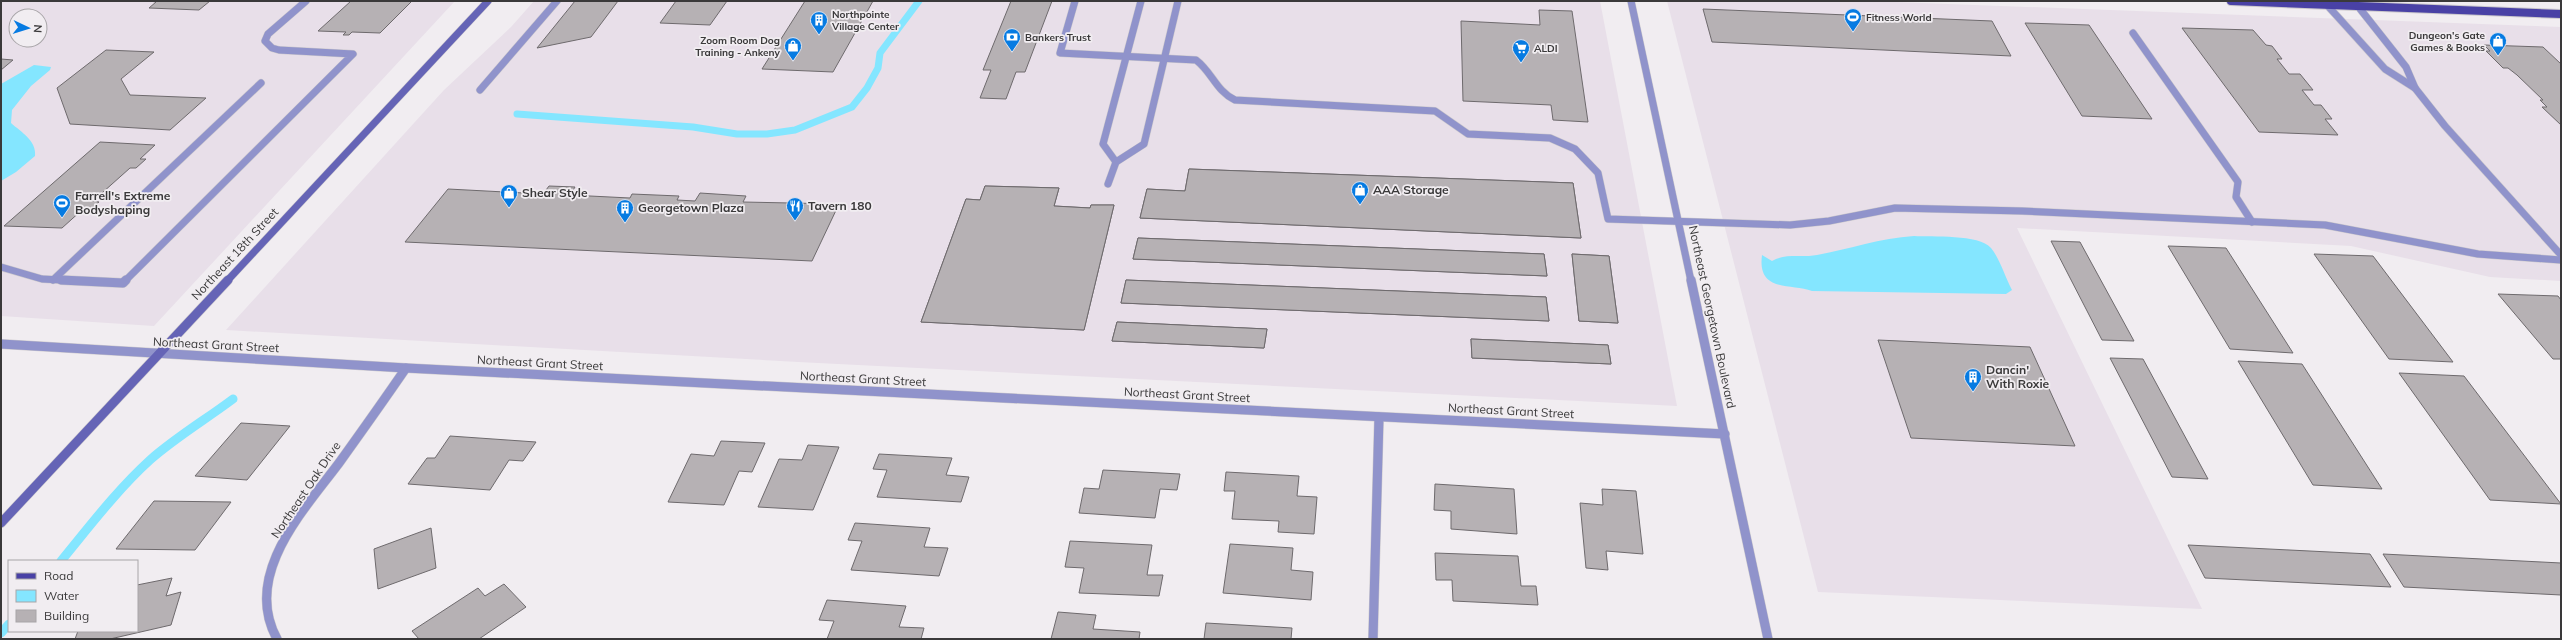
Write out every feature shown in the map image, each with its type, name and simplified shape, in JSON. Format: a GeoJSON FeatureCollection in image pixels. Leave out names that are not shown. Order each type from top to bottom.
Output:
{"type":"FeatureCollection","features":[{"type":"Feature","properties":{"kind":"main road","name":"Northeast 18th Street"},"geometry":{"type":"LineString","coordinates":[[1,523],[488,1]]}},
{"type":"Feature","properties":{"kind":"main road"},"geometry":{"type":"LineString","coordinates":[[2231,1],[2355,3],[2561,14]]}},
{"type":"Feature","properties":{"kind":"street"},"geometry":{"type":"LineString","coordinates":[[1,267],[21,274],[53,280],[123,282],[353,54],[273,50],[268,46],[265,41],[268,34],[306,1]]}},
{"type":"Feature","properties":{"kind":"street"},"geometry":{"type":"LineString","coordinates":[[480,90],[557,1]]}},
{"type":"Feature","properties":{"kind":"street"},"geometry":{"type":"LineString","coordinates":[[1075,1],[1060,54],[1196,60],[1205,65],[1219,90],[1225,96],[1235,100],[1435,111],[1468,134],[1550,138],[1575,149],[1593,166],[1598,173],[1608,219],[1796,225],[1829,221],[1895,208],[1925,207],[2325,225],[2478,254],[2561,260]]}},
{"type":"Feature","properties":{"kind":"street"},"geometry":{"type":"LineString","coordinates":[[1116,162],[1103,144],[1128,56],[1141,1]]}},
{"type":"Feature","properties":{"kind":"street"},"geometry":{"type":"LineString","coordinates":[[1108,184],[1116,162],[1144,144],[1178,1]]}},
{"type":"Feature","properties":{"kind":"street","name":"Northeast Georgetown Boulevard"},"geometry":{"type":"LineString","coordinates":[[1631,1],[1768,639]]}},
{"type":"Feature","properties":{"kind":"street"},"geometry":{"type":"LineString","coordinates":[[2326,3],[2385,69],[2415,88]]}},
{"type":"Feature","properties":{"kind":"street"},"geometry":{"type":"LineString","coordinates":[[2355,3],[2406,67],[2415,88],[2445,126],[2561,255]]}},
{"type":"Feature","properties":{"kind":"street"},"geometry":{"type":"LineString","coordinates":[[2133,33],[2238,182],[2236,197],[2252,222]]}},
{"type":"Feature","properties":{"kind":"street"},"geometry":{"type":"LineString","coordinates":[[53,280],[261,83]]}},
{"type":"Feature","properties":{"kind":"street","name":"Northeast Grant Street"},"geometry":{"type":"LineString","coordinates":[[1,344],[406,368],[1725,434]]}},
{"type":"Feature","properties":{"kind":"street","name":"Northeast Oak Drive"},"geometry":{"type":"LineString","coordinates":[[277,639],[266,610],[267,588],[273,567],[283,545],[312,499],[406,368]]}},
{"type":"Feature","properties":{"kind":"street"},"geometry":{"type":"LineString","coordinates":[[1373,639],[1379,417]]}},
{"type":"Feature","properties":{"kind":"shaded area"},"geometry":{"type":"Polygon","coordinates":[[[1,1],[455,1],[154,326],[1,316],[1,1]]]}},
{"type":"Feature","properties":{"kind":"shaded area"},"geometry":{"type":"Polygon","coordinates":[[[534,1],[1600,1],[1677,406],[798,362],[226,330],[444,90],[511,27],[534,1]]]}},
{"type":"Feature","properties":{"kind":"shaded area"},"geometry":{"type":"Polygon","coordinates":[[[1667,1],[1869,1],[2561,27],[2561,281],[2490,277],[2351,246],[2017,228],[2202,609],[1818,592],[1667,1]]]}},
{"type":"Feature","properties":{"kind":"water"},"geometry":{"type":"Polygon","coordinates":[[[34,65],[51,67],[50,70],[31,86],[12,110],[11,123],[24,133],[31,141],[34,146],[35,156],[16,172],[1,181],[1,84],[34,65]]]}},
{"type":"Feature","properties":{"kind":"water"},"geometry":{"type":"Polygon","coordinates":[[[1914,236],[1966,238],[1985,244],[1991,248],[1997,257],[2012,290],[2006,294],[1812,291],[1777,284],[1770,281],[1765,276],[1762,267],[1762,255],[1772,261],[1788,256],[1811,256],[1877,241],[1914,236]]]}},
{"type":"Feature","properties":{"kind":"building"},"geometry":{"type":"Polygon","coordinates":[[[150,1],[210,1],[199,10],[149,8],[156,2],[150,1]]]}},
{"type":"Feature","properties":{"kind":"building"},"geometry":{"type":"Polygon","coordinates":[[[351,1],[412,1],[380,33],[352,32],[349,35],[343,35],[346,32],[318,31],[351,1]]]}},
{"type":"Feature","properties":{"kind":"building"},"geometry":{"type":"Polygon","coordinates":[[[575,1],[618,1],[591,37],[537,48],[575,1]]]}},
{"type":"Feature","properties":{"kind":"building"},"geometry":{"type":"Polygon","coordinates":[[[676,1],[727,1],[710,25],[660,23],[676,1]]]}},
{"type":"Feature","properties":{"kind":"building","name":"Northpointe Village Center"},"geometry":{"type":"Polygon","coordinates":[[[805,1],[873,1],[833,72],[762,69],[805,1]]]}},
{"type":"Feature","properties":{"kind":"building","name":"Bankers Trust"},"geometry":{"type":"Polygon","coordinates":[[[1011,1],[1052,1],[1025,72],[1016,72],[1006,99],[980,98],[991,70],[983,70],[1011,1]]]}},
{"type":"Feature","properties":{"kind":"building","name":"Fitness World"},"geometry":{"type":"Polygon","coordinates":[[[1703,9],[1992,21],[2011,56],[1712,42],[1703,9]]]}},
{"type":"Feature","properties":{"kind":"building","name":"ALDI"},"geometry":{"type":"Polygon","coordinates":[[[1539,10],[1572,11],[1588,122],[1553,120],[1551,105],[1463,101],[1461,21],[1540,25],[1539,10]]]}},
{"type":"Feature","properties":{"kind":"building"},"geometry":{"type":"Polygon","coordinates":[[[2025,23],[2089,25],[2152,119],[2082,116],[2025,23]]]}},
{"type":"Feature","properties":{"kind":"building"},"geometry":{"type":"Polygon","coordinates":[[[2182,28],[2253,30],[2266,45],[2272,46],[2282,59],[2277,59],[2289,74],[2300,74],[2313,90],[2302,90],[2314,105],[2321,105],[2332,119],[2325,119],[2338,135],[2259,132],[2182,28]]]}},
{"type":"Feature","properties":{"kind":"building"},"geometry":{"type":"Polygon","coordinates":[[[2484,45],[2543,47],[2561,64],[2561,125],[2542,107],[2547,107],[2540,100],[2543,100],[2517,75],[2508,68],[2503,68],[2486,51],[2490,51],[2484,45]]]}},
{"type":"Feature","properties":{"kind":"building"},"geometry":{"type":"Polygon","coordinates":[[[106,50],[154,52],[121,79],[130,95],[206,98],[170,130],[70,124],[57,88],[106,50]]]}},
{"type":"Feature","properties":{"kind":"building"},"geometry":{"type":"Polygon","coordinates":[[[1,59],[13,60],[1,70],[1,59]]]}},
{"type":"Feature","properties":{"kind":"building"},"geometry":{"type":"Polygon","coordinates":[[[100,142],[155,145],[140,159],[146,159],[136,168],[130,168],[93,201],[99,202],[89,210],[82,210],[62,228],[4,226],[100,142]]]}},
{"type":"Feature","properties":{"kind":"building","name":"AAA Storage"},"geometry":{"type":"Polygon","coordinates":[[[1189,169],[1573,183],[1581,238],[1140,218],[1147,189],[1185,191],[1189,169]]]}},
{"type":"Feature","properties":{"kind":"building","name":"AAA Storage"},"geometry":{"type":"Polygon","coordinates":[[[1189,169],[1573,183],[1581,238],[1140,218],[1147,189],[1185,191],[1189,169]]]}},
{"type":"Feature","properties":{"kind":"building","name":"Georgetown Plaza"},"geometry":{"type":"Polygon","coordinates":[[[549,186],[575,187],[570,195],[630,198],[632,194],[679,196],[677,200],[695,201],[700,193],[746,196],[743,202],[839,204],[812,261],[405,242],[448,189],[543,194],[549,186]]]}},
{"type":"Feature","properties":{"kind":"building"},"geometry":{"type":"Polygon","coordinates":[[[985,186],[1059,188],[1054,206],[1090,208],[1091,205],[1114,205],[1084,330],[921,322],[966,199],[980,200],[985,186]]]}},
{"type":"Feature","properties":{"kind":"building"},"geometry":{"type":"Polygon","coordinates":[[[985,186],[1059,188],[1054,206],[1090,208],[1091,205],[1114,205],[1084,330],[921,322],[966,199],[980,200],[985,186]]]}},
{"type":"Feature","properties":{"kind":"building"},"geometry":{"type":"Polygon","coordinates":[[[1138,238],[1544,254],[1547,276],[1133,259],[1138,238]]]}},
{"type":"Feature","properties":{"kind":"building"},"geometry":{"type":"Polygon","coordinates":[[[1138,238],[1544,254],[1547,276],[1133,259],[1138,238]]]}},
{"type":"Feature","properties":{"kind":"building"},"geometry":{"type":"Polygon","coordinates":[[[2051,241],[2080,242],[2134,341],[2102,340],[2051,241]]]}},
{"type":"Feature","properties":{"kind":"building"},"geometry":{"type":"Polygon","coordinates":[[[2168,246],[2226,248],[2293,353],[2230,349],[2168,246]]]}},
{"type":"Feature","properties":{"kind":"building"},"geometry":{"type":"Polygon","coordinates":[[[1572,254],[1609,256],[1618,323],[1579,321],[1572,254]]]}},
{"type":"Feature","properties":{"kind":"building"},"geometry":{"type":"Polygon","coordinates":[[[1572,254],[1609,256],[1618,323],[1579,321],[1572,254]]]}},
{"type":"Feature","properties":{"kind":"building"},"geometry":{"type":"Polygon","coordinates":[[[2314,254],[2373,256],[2453,362],[2389,359],[2314,254]]]}},
{"type":"Feature","properties":{"kind":"building"},"geometry":{"type":"Polygon","coordinates":[[[1126,280],[1546,297],[1549,321],[1121,303],[1126,280]]]}},
{"type":"Feature","properties":{"kind":"building"},"geometry":{"type":"Polygon","coordinates":[[[1126,280],[1546,297],[1549,321],[1121,303],[1126,280]]]}},
{"type":"Feature","properties":{"kind":"building"},"geometry":{"type":"Polygon","coordinates":[[[2498,294],[2558,296],[2561,300],[2561,359],[2553,359],[2498,294]]]}},
{"type":"Feature","properties":{"kind":"building"},"geometry":{"type":"Polygon","coordinates":[[[1117,322],[1267,329],[1264,348],[1112,341],[1117,322]]]}},
{"type":"Feature","properties":{"kind":"building"},"geometry":{"type":"Polygon","coordinates":[[[1117,322],[1267,329],[1264,348],[1112,341],[1117,322]]]}},
{"type":"Feature","properties":{"kind":"building"},"geometry":{"type":"Polygon","coordinates":[[[1471,339],[1608,345],[1611,364],[1472,358],[1471,339]]]}},
{"type":"Feature","properties":{"kind":"building"},"geometry":{"type":"Polygon","coordinates":[[[1471,339],[1608,345],[1611,364],[1472,358],[1471,339]]]}},
{"type":"Feature","properties":{"kind":"building","name":"Dancin' With Roxie"},"geometry":{"type":"Polygon","coordinates":[[[1878,340],[2030,347],[2075,446],[1911,438],[1878,340]]]}},
{"type":"Feature","properties":{"kind":"building"},"geometry":{"type":"Polygon","coordinates":[[[2110,358],[2143,359],[2208,479],[2172,477],[2110,358]]]}},
{"type":"Feature","properties":{"kind":"building"},"geometry":{"type":"Polygon","coordinates":[[[2238,361],[2302,364],[2382,489],[2313,485],[2238,361]]]}},
{"type":"Feature","properties":{"kind":"building"},"geometry":{"type":"Polygon","coordinates":[[[2399,373],[2464,376],[2561,504],[2490,500],[2399,373]]]}},
{"type":"Feature","properties":{"kind":"building"},"geometry":{"type":"Polygon","coordinates":[[[241,423],[290,426],[247,480],[195,476],[241,423]]]}},
{"type":"Feature","properties":{"kind":"building"},"geometry":{"type":"Polygon","coordinates":[[[450,436],[536,442],[523,461],[509,460],[490,490],[408,484],[427,458],[435,458],[450,436]]]}},
{"type":"Feature","properties":{"kind":"building"},"geometry":{"type":"Polygon","coordinates":[[[721,441],[765,443],[752,472],[739,471],[724,505],[668,502],[691,454],[714,456],[721,441]]]}},
{"type":"Feature","properties":{"kind":"building"},"geometry":{"type":"Polygon","coordinates":[[[808,445],[839,447],[813,510],[758,507],[779,459],[802,460],[808,445]]]}},
{"type":"Feature","properties":{"kind":"building"},"geometry":{"type":"Polygon","coordinates":[[[879,454],[952,458],[946,475],[969,477],[961,502],[877,497],[887,470],[873,469],[879,454]]]}},
{"type":"Feature","properties":{"kind":"building"},"geometry":{"type":"Polygon","coordinates":[[[1103,470],[1180,474],[1177,490],[1160,489],[1155,518],[1079,513],[1084,488],[1099,489],[1103,470]]]}},
{"type":"Feature","properties":{"kind":"building"},"geometry":{"type":"Polygon","coordinates":[[[1226,472],[1299,476],[1297,496],[1317,497],[1314,534],[1278,532],[1279,521],[1232,519],[1235,491],[1224,491],[1226,472]]]}},
{"type":"Feature","properties":{"kind":"building"},"geometry":{"type":"Polygon","coordinates":[[[1435,484],[1514,489],[1517,534],[1451,529],[1451,511],[1434,510],[1435,484]]]}},
{"type":"Feature","properties":{"kind":"building"},"geometry":{"type":"Polygon","coordinates":[[[1602,489],[1636,491],[1643,554],[1606,551],[1608,570],[1586,568],[1580,503],[1603,505],[1602,489]]]}},
{"type":"Feature","properties":{"kind":"building"},"geometry":{"type":"Polygon","coordinates":[[[154,501],[231,502],[195,550],[116,549],[154,501]]]}},
{"type":"Feature","properties":{"kind":"building"},"geometry":{"type":"Polygon","coordinates":[[[855,523],[930,528],[924,547],[948,548],[939,576],[851,570],[862,541],[848,540],[855,523]]]}},
{"type":"Feature","properties":{"kind":"building"},"geometry":{"type":"Polygon","coordinates":[[[431,528],[436,568],[378,589],[374,549],[431,528]]]}},
{"type":"Feature","properties":{"kind":"building"},"geometry":{"type":"Polygon","coordinates":[[[1070,541],[1152,545],[1147,575],[1163,575],[1159,596],[1079,593],[1084,568],[1065,567],[1070,541]]]}},
{"type":"Feature","properties":{"kind":"building"},"geometry":{"type":"Polygon","coordinates":[[[1230,544],[1293,548],[1291,570],[1313,572],[1311,600],[1223,593],[1230,544]]]}},
{"type":"Feature","properties":{"kind":"building"},"geometry":{"type":"Polygon","coordinates":[[[2188,545],[2370,554],[2391,587],[2205,578],[2188,545]]]}},
{"type":"Feature","properties":{"kind":"building"},"geometry":{"type":"Polygon","coordinates":[[[1435,553],[1518,556],[1521,586],[1536,586],[1538,605],[1453,601],[1452,580],[1436,580],[1435,553]]]}},
{"type":"Feature","properties":{"kind":"building"},"geometry":{"type":"Polygon","coordinates":[[[2383,554],[2561,563],[2561,595],[2404,587],[2383,554]]]}},
{"type":"Feature","properties":{"kind":"building"},"geometry":{"type":"Polygon","coordinates":[[[172,578],[166,596],[181,592],[171,625],[110,639],[75,639],[78,632],[138,632],[138,585],[172,578]]]}},
{"type":"Feature","properties":{"kind":"building"},"geometry":{"type":"Polygon","coordinates":[[[504,584],[526,607],[479,639],[419,639],[412,631],[478,588],[485,596],[504,584]]]}},
{"type":"Feature","properties":{"kind":"building"},"geometry":{"type":"Polygon","coordinates":[[[827,600],[906,606],[899,627],[924,628],[921,639],[827,639],[834,621],[819,620],[827,600]]]}},
{"type":"Feature","properties":{"kind":"building"},"geometry":{"type":"Polygon","coordinates":[[[1058,612],[1096,615],[1093,629],[1140,632],[1139,639],[1051,639],[1058,612]]]}},
{"type":"Feature","properties":{"kind":"building"},"geometry":{"type":"Polygon","coordinates":[[[1206,623],[1292,628],[1291,639],[1204,639],[1206,623]]]}},
{"type":"Feature","properties":{"kind":"waterway"},"geometry":{"type":"LineString","coordinates":[[517,114],[693,127],[737,134],[767,134],[795,130],[852,107],[867,88],[878,68],[880,53],[919,1]]}},
{"type":"Feature","properties":{"kind":"waterway"},"geometry":{"type":"LineString","coordinates":[[62,560],[115,496],[150,460],[180,436],[233,399]]}},
{"type":"Feature","properties":{"kind":"waterway"},"geometry":{"type":"LineString","coordinates":[[1,633],[8,625]]}},
{"type":"Feature","properties":{"kind":"place","name":"Fitness World"},"geometry":{"type":"Point","coordinates":[1853,32]}},
{"type":"Feature","properties":{"kind":"place","name":"Northpointe Village Center"},"geometry":{"type":"Point","coordinates":[819,35]}},
{"type":"Feature","properties":{"kind":"place","name":"Bankers Trust"},"geometry":{"type":"Point","coordinates":[1012,52]}},
{"type":"Feature","properties":{"kind":"place","name":"Dungeon's Gate Games & Books"},"geometry":{"type":"Point","coordinates":[2498,56]}},
{"type":"Feature","properties":{"kind":"place","name":"Zoom Room Dog Training - Ankeny"},"geometry":{"type":"Point","coordinates":[793,61]}},
{"type":"Feature","properties":{"kind":"place","name":"ALDI"},"geometry":{"type":"Point","coordinates":[1521,63]}},
{"type":"Feature","properties":{"kind":"place","name":"AAA Storage"},"geometry":{"type":"Point","coordinates":[1360,205]}},
{"type":"Feature","properties":{"kind":"place","name":"Shear Style"},"geometry":{"type":"Point","coordinates":[509,208]}},
{"type":"Feature","properties":{"kind":"place","name":"Farrell's Extreme Bodyshaping"},"geometry":{"type":"Point","coordinates":[62,218]}},
{"type":"Feature","properties":{"kind":"place","name":"Tavern 180"},"geometry":{"type":"Point","coordinates":[795,221]}},
{"type":"Feature","properties":{"kind":"place","name":"Georgetown Plaza"},"geometry":{"type":"Point","coordinates":[625,223]}},
{"type":"Feature","properties":{"kind":"place","name":"Dancin' With Roxie"},"geometry":{"type":"Point","coordinates":[1973,392]}}]}
